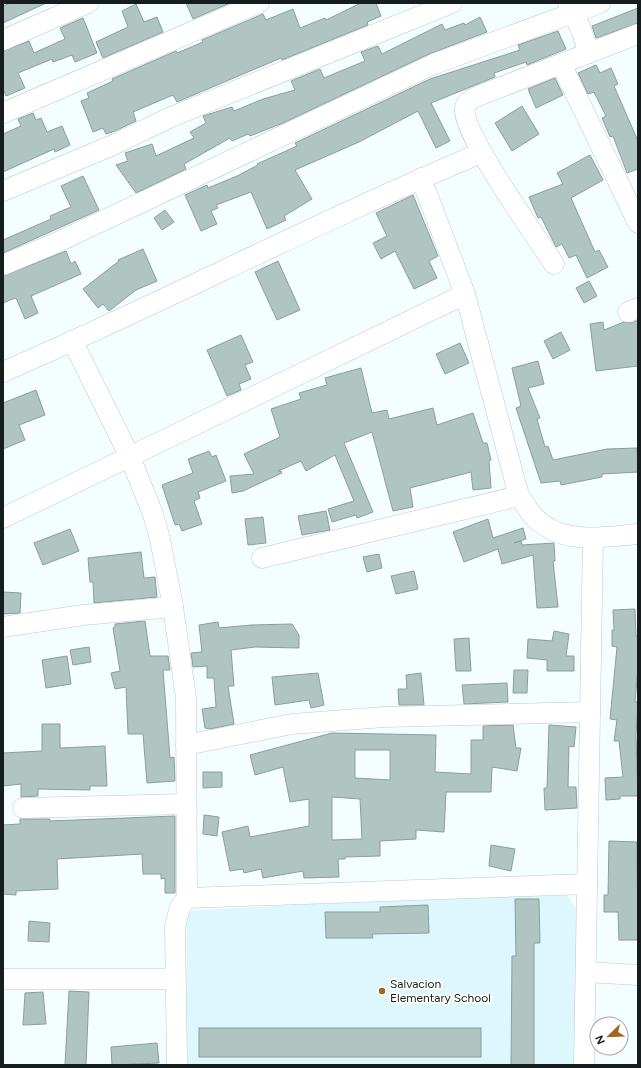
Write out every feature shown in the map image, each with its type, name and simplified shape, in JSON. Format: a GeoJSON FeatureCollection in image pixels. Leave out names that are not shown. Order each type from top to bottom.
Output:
{"type":"FeatureCollection","features":[{"type":"Feature","properties":{"kind":"street"},"geometry":{"type":"LineString","coordinates":[[3,40],[88,3]]}},
{"type":"Feature","properties":{"kind":"street"},"geometry":{"type":"LineString","coordinates":[[3,113],[259,3]]}},
{"type":"Feature","properties":{"kind":"street"},"geometry":{"type":"LineString","coordinates":[[3,191],[113,145],[171,117],[452,3]]}},
{"type":"Feature","properties":{"kind":"street"},"geometry":{"type":"LineString","coordinates":[[3,265],[58,242],[434,64],[571,8],[600,3]]}},
{"type":"Feature","properties":{"kind":"street"},"geometry":{"type":"LineString","coordinates":[[571,8],[589,53]]}},
{"type":"Feature","properties":{"kind":"street"},"geometry":{"type":"LineString","coordinates":[[554,264],[481,153],[466,118],[465,109],[468,101],[478,96],[638,34]]}},
{"type":"Feature","properties":{"kind":"street"},"geometry":{"type":"LineString","coordinates":[[561,64],[638,223]]}},
{"type":"Feature","properties":{"kind":"street"},"geometry":{"type":"LineString","coordinates":[[3,372],[73,342],[421,178],[481,153]]}},
{"type":"Feature","properties":{"kind":"street"},"geometry":{"type":"LineString","coordinates":[[421,178],[465,294],[519,496],[532,515],[544,526],[560,534],[576,538],[638,534]]}},
{"type":"Feature","properties":{"kind":"street"},"geometry":{"type":"LineString","coordinates":[[3,518],[465,294]]}},
{"type":"Feature","properties":{"kind":"street"},"geometry":{"type":"LineString","coordinates":[[73,342],[130,457],[153,514],[173,607],[186,698],[187,898],[178,911],[175,927],[177,1065]]}},
{"type":"Feature","properties":{"kind":"street"},"geometry":{"type":"LineString","coordinates":[[262,558],[519,496]]}},
{"type":"Feature","properties":{"kind":"street"},"geometry":{"type":"LineString","coordinates":[[584,1065],[593,538]]}},
{"type":"Feature","properties":{"kind":"street"},"geometry":{"type":"LineString","coordinates":[[3,627],[83,614],[173,607]]}},
{"type":"Feature","properties":{"kind":"street"},"geometry":{"type":"LineString","coordinates":[[186,745],[292,724],[376,717],[590,712]]}},
{"type":"Feature","properties":{"kind":"street"},"geometry":{"type":"LineString","coordinates":[[23,808],[186,804]]}},
{"type":"Feature","properties":{"kind":"street"},"geometry":{"type":"LineString","coordinates":[[187,898],[588,884]]}},
{"type":"Feature","properties":{"kind":"street"},"geometry":{"type":"LineString","coordinates":[[586,972],[638,975]]}},
{"type":"Feature","properties":{"kind":"street"},"geometry":{"type":"LineString","coordinates":[[3,979],[175,979]]}},
{"type":"Feature","properties":{"kind":"shaded area","name":"Salvacion Elementary School"},"geometry":{"type":"Polygon","coordinates":[[[566,893],[581,917],[576,1065],[185,1065],[187,911],[345,902],[566,893]]]}},
{"type":"Feature","properties":{"kind":"building"},"geometry":{"type":"Polygon","coordinates":[[[10,3],[46,3],[3,23],[3,6],[10,3]]]}},
{"type":"Feature","properties":{"kind":"building"},"geometry":{"type":"Polygon","coordinates":[[[186,3],[230,3],[193,19],[186,3]]]}},
{"type":"Feature","properties":{"kind":"building"},"geometry":{"type":"Polygon","coordinates":[[[361,3],[376,3],[381,16],[367,22],[368,25],[282,60],[281,58],[177,102],[173,95],[133,112],[136,121],[115,131],[106,134],[103,128],[93,132],[81,101],[89,98],[87,93],[113,81],[112,79],[176,51],[177,53],[203,42],[202,40],[263,14],[266,20],[293,9],[300,28],[325,18],[326,20],[361,3]]]}},
{"type":"Feature","properties":{"kind":"building"},"geometry":{"type":"Polygon","coordinates":[[[136,4],[144,22],[157,17],[163,32],[103,58],[96,42],[128,27],[122,11],[136,4]]]}},
{"type":"Feature","properties":{"kind":"building"},"geometry":{"type":"Polygon","coordinates":[[[638,8],[638,23],[596,38],[592,26],[638,8]]]}},
{"type":"Feature","properties":{"kind":"building"},"geometry":{"type":"Polygon","coordinates":[[[480,17],[487,32],[429,54],[283,123],[250,136],[248,134],[232,141],[230,138],[184,164],[186,169],[136,193],[116,165],[128,161],[125,153],[152,144],[156,156],[194,138],[190,132],[206,123],[203,116],[232,107],[234,111],[263,99],[295,90],[291,81],[320,69],[324,78],[365,61],[361,52],[378,46],[382,54],[442,24],[445,30],[464,23],[465,25],[480,17]]]}},
{"type":"Feature","properties":{"kind":"building"},"geometry":{"type":"Polygon","coordinates":[[[83,18],[97,53],[75,62],[72,55],[53,62],[52,59],[18,73],[25,88],[6,96],[3,89],[3,51],[29,41],[34,53],[65,39],[60,28],[83,18]]]}},
{"type":"Feature","properties":{"kind":"building"},"geometry":{"type":"Polygon","coordinates":[[[558,31],[566,49],[527,65],[526,62],[494,73],[495,77],[431,103],[450,141],[436,148],[418,111],[359,142],[295,170],[312,199],[284,216],[286,220],[267,229],[251,192],[216,205],[218,208],[211,211],[217,224],[201,231],[185,195],[207,185],[208,188],[237,176],[258,165],[257,164],[297,146],[295,143],[430,79],[520,50],[518,45],[558,31]]]}},
{"type":"Feature","properties":{"kind":"building"},"geometry":{"type":"Polygon","coordinates":[[[596,65],[600,73],[611,68],[618,84],[614,86],[638,141],[638,169],[627,173],[613,136],[610,137],[602,118],[606,116],[594,92],[588,94],[578,73],[596,65]]]}},
{"type":"Feature","properties":{"kind":"building"},"geometry":{"type":"Polygon","coordinates":[[[555,78],[563,95],[536,108],[528,89],[555,78]]]}},
{"type":"Feature","properties":{"kind":"building"},"geometry":{"type":"Polygon","coordinates":[[[522,106],[539,134],[512,151],[495,123],[522,106]]]}},
{"type":"Feature","properties":{"kind":"building"},"geometry":{"type":"Polygon","coordinates":[[[33,113],[36,120],[41,118],[47,132],[62,126],[70,145],[55,152],[54,149],[3,172],[3,134],[21,126],[18,119],[33,113]]]}},
{"type":"Feature","properties":{"kind":"building"},"geometry":{"type":"Polygon","coordinates":[[[590,155],[603,180],[571,198],[595,252],[599,250],[608,267],[587,278],[576,255],[569,258],[562,244],[556,247],[541,217],[538,218],[529,197],[563,184],[557,173],[590,155]]]}},
{"type":"Feature","properties":{"kind":"building"},"geometry":{"type":"Polygon","coordinates":[[[83,176],[99,210],[3,253],[3,240],[51,219],[50,216],[71,207],[61,186],[83,176]]]}},
{"type":"Feature","properties":{"kind":"building"},"geometry":{"type":"Polygon","coordinates":[[[413,195],[438,256],[429,261],[437,278],[414,289],[395,251],[381,259],[373,243],[387,236],[376,213],[413,195]]]}},
{"type":"Feature","properties":{"kind":"building"},"geometry":{"type":"Polygon","coordinates":[[[165,210],[174,222],[162,230],[154,218],[165,210]]]}},
{"type":"Feature","properties":{"kind":"building"},"geometry":{"type":"Polygon","coordinates":[[[143,249],[157,281],[136,290],[109,311],[103,304],[98,308],[83,289],[119,261],[118,260],[143,249]]]}},
{"type":"Feature","properties":{"kind":"building"},"geometry":{"type":"Polygon","coordinates":[[[66,251],[71,264],[75,261],[81,274],[31,296],[38,313],[25,319],[15,298],[3,303],[3,276],[66,251]]]}},
{"type":"Feature","properties":{"kind":"building"},"geometry":{"type":"Polygon","coordinates":[[[278,261],[300,310],[277,320],[255,272],[278,261]]]}},
{"type":"Feature","properties":{"kind":"building"},"geometry":{"type":"Polygon","coordinates":[[[589,281],[597,296],[584,303],[576,288],[589,281]]]}},
{"type":"Feature","properties":{"kind":"building"},"geometry":{"type":"Polygon","coordinates":[[[638,320],[638,366],[596,371],[590,324],[603,322],[604,330],[624,322],[632,323],[638,320]]]}},
{"type":"Feature","properties":{"kind":"building"},"geometry":{"type":"Polygon","coordinates":[[[561,332],[570,350],[553,359],[544,341],[561,332]]]}},
{"type":"Feature","properties":{"kind":"building"},"geometry":{"type":"Polygon","coordinates":[[[241,335],[253,362],[245,365],[251,379],[239,384],[241,390],[227,396],[207,350],[241,335]]]}},
{"type":"Feature","properties":{"kind":"building"},"geometry":{"type":"Polygon","coordinates":[[[460,343],[469,363],[445,374],[436,354],[460,343]]]}},
{"type":"Feature","properties":{"kind":"building"},"geometry":{"type":"Polygon","coordinates":[[[538,361],[544,384],[528,388],[540,418],[537,419],[545,447],[548,446],[553,460],[607,449],[637,448],[638,472],[602,474],[602,477],[561,485],[560,481],[541,483],[516,408],[521,406],[512,368],[538,361]]]}},
{"type":"Feature","properties":{"kind":"building"},"geometry":{"type":"Polygon","coordinates":[[[361,368],[372,413],[387,410],[389,419],[433,408],[437,425],[473,413],[483,443],[487,443],[491,460],[489,461],[491,488],[473,490],[471,472],[410,488],[413,507],[393,511],[372,432],[344,443],[373,512],[357,518],[356,515],[332,522],[328,509],[354,501],[335,455],[306,471],[301,461],[278,471],[281,471],[282,473],[243,491],[232,493],[230,476],[254,474],[244,454],[280,437],[271,409],[301,399],[299,393],[327,385],[325,378],[361,368]]]}},
{"type":"Feature","properties":{"kind":"building"},"geometry":{"type":"Polygon","coordinates":[[[36,390],[45,415],[19,425],[25,440],[3,449],[3,403],[36,390]]]}},
{"type":"Feature","properties":{"kind":"building"},"geometry":{"type":"Polygon","coordinates":[[[209,451],[212,457],[216,455],[226,481],[198,492],[200,498],[194,501],[202,524],[182,531],[179,524],[175,525],[162,485],[193,473],[188,459],[209,451]]]}},
{"type":"Feature","properties":{"kind":"building"},"geometry":{"type":"Polygon","coordinates":[[[326,511],[330,530],[302,535],[298,516],[326,511]]]}},
{"type":"Feature","properties":{"kind":"building"},"geometry":{"type":"Polygon","coordinates":[[[263,517],[266,543],[248,545],[245,519],[263,517]]]}},
{"type":"Feature","properties":{"kind":"building"},"geometry":{"type":"Polygon","coordinates":[[[488,519],[493,538],[523,528],[526,539],[514,543],[521,541],[522,545],[554,543],[555,561],[553,561],[558,607],[537,608],[533,555],[502,564],[498,549],[464,562],[453,532],[488,519]]]}},
{"type":"Feature","properties":{"kind":"building"},"geometry":{"type":"Polygon","coordinates":[[[70,529],[79,551],[43,565],[34,543],[70,529]]]}},
{"type":"Feature","properties":{"kind":"building"},"geometry":{"type":"Polygon","coordinates":[[[141,552],[144,578],[155,577],[157,597],[94,603],[93,582],[90,582],[88,558],[141,552]]]}},
{"type":"Feature","properties":{"kind":"building"},"geometry":{"type":"Polygon","coordinates":[[[379,554],[382,568],[367,572],[363,557],[379,554]]]}},
{"type":"Feature","properties":{"kind":"building"},"geometry":{"type":"Polygon","coordinates":[[[414,571],[418,589],[396,594],[391,576],[414,571]]]}},
{"type":"Feature","properties":{"kind":"building"},"geometry":{"type":"Polygon","coordinates":[[[3,592],[21,593],[20,613],[3,614],[3,592]]]}},
{"type":"Feature","properties":{"kind":"building"},"geometry":{"type":"Polygon","coordinates":[[[635,609],[636,636],[638,636],[638,668],[635,702],[638,702],[636,735],[638,796],[620,796],[620,799],[606,800],[605,778],[623,777],[619,741],[614,741],[617,720],[610,719],[617,647],[612,646],[612,630],[614,630],[613,610],[635,609]]]}},
{"type":"Feature","properties":{"kind":"building"},"geometry":{"type":"Polygon","coordinates":[[[145,621],[150,656],[168,656],[170,670],[163,670],[170,758],[174,757],[175,781],[147,783],[143,734],[128,734],[126,687],[115,689],[111,673],[120,671],[113,628],[115,627],[115,624],[145,621]]]}},
{"type":"Feature","properties":{"kind":"building"},"geometry":{"type":"Polygon","coordinates":[[[218,622],[219,628],[251,625],[292,624],[299,635],[299,648],[255,647],[231,650],[234,686],[228,686],[234,724],[210,729],[205,728],[202,709],[216,707],[214,678],[207,678],[207,666],[193,667],[191,653],[202,652],[199,625],[218,622]]]}},
{"type":"Feature","properties":{"kind":"building"},"geometry":{"type":"Polygon","coordinates":[[[554,631],[569,634],[566,656],[574,656],[574,671],[547,671],[547,660],[527,658],[528,639],[552,641],[554,631]]]}},
{"type":"Feature","properties":{"kind":"building"},"geometry":{"type":"Polygon","coordinates":[[[469,638],[471,671],[456,671],[454,639],[469,638]]]}},
{"type":"Feature","properties":{"kind":"building"},"geometry":{"type":"Polygon","coordinates":[[[89,647],[91,662],[73,665],[70,650],[89,647]]]}},
{"type":"Feature","properties":{"kind":"building"},"geometry":{"type":"Polygon","coordinates":[[[67,656],[71,684],[46,688],[42,660],[67,656]]]}},
{"type":"Feature","properties":{"kind":"building"},"geometry":{"type":"Polygon","coordinates":[[[514,670],[528,670],[527,693],[513,693],[514,670]]]}},
{"type":"Feature","properties":{"kind":"building"},"geometry":{"type":"Polygon","coordinates":[[[318,673],[324,705],[311,708],[309,700],[275,705],[272,677],[318,673]]]}},
{"type":"Feature","properties":{"kind":"building"},"geometry":{"type":"Polygon","coordinates":[[[421,673],[424,705],[399,705],[398,689],[407,689],[406,675],[421,673]]]}},
{"type":"Feature","properties":{"kind":"building"},"geometry":{"type":"Polygon","coordinates":[[[507,683],[508,702],[464,704],[462,685],[507,683]]]}},
{"type":"Feature","properties":{"kind":"building"},"geometry":{"type":"Polygon","coordinates":[[[42,724],[60,724],[60,748],[105,746],[107,786],[90,786],[90,790],[38,789],[38,796],[21,797],[21,784],[3,786],[3,753],[42,751],[42,724]]]}},
{"type":"Feature","properties":{"kind":"building"},"geometry":{"type":"Polygon","coordinates":[[[513,725],[516,748],[521,748],[517,771],[492,767],[491,792],[446,792],[444,832],[416,830],[416,839],[380,841],[380,856],[345,857],[345,859],[338,859],[339,877],[304,878],[303,871],[263,878],[261,869],[244,873],[243,869],[230,871],[222,832],[248,826],[250,837],[309,826],[309,799],[290,802],[283,767],[255,775],[250,755],[332,733],[436,735],[435,772],[471,774],[471,740],[483,740],[483,726],[513,725]],[[355,750],[355,778],[390,780],[390,750],[355,750]],[[332,797],[332,840],[362,839],[360,799],[332,797]]]}},
{"type":"Feature","properties":{"kind":"building"},"geometry":{"type":"Polygon","coordinates":[[[549,725],[576,727],[574,747],[569,746],[568,787],[576,787],[577,808],[545,810],[544,788],[547,788],[549,725]]]}},
{"type":"Feature","properties":{"kind":"building"},"geometry":{"type":"Polygon","coordinates":[[[203,772],[222,772],[222,787],[203,788],[203,772]]]}},
{"type":"Feature","properties":{"kind":"building"},"geometry":{"type":"Polygon","coordinates":[[[204,815],[219,817],[217,836],[203,834],[204,815]]]}},
{"type":"Feature","properties":{"kind":"building"},"geometry":{"type":"Polygon","coordinates":[[[175,816],[175,893],[165,893],[165,878],[161,879],[161,874],[143,874],[142,854],[57,859],[58,889],[16,891],[16,895],[3,894],[3,825],[20,824],[20,819],[50,819],[50,821],[175,816]]]}},
{"type":"Feature","properties":{"kind":"building"},"geometry":{"type":"Polygon","coordinates":[[[609,841],[637,842],[638,940],[619,940],[618,912],[604,912],[604,895],[608,895],[609,841]]]}},
{"type":"Feature","properties":{"kind":"building"},"geometry":{"type":"Polygon","coordinates":[[[491,845],[515,849],[511,871],[489,866],[491,845]]]}},
{"type":"Feature","properties":{"kind":"building"},"geometry":{"type":"Polygon","coordinates":[[[515,899],[539,899],[540,943],[534,943],[534,1065],[511,1065],[512,956],[516,956],[515,899]]]}},
{"type":"Feature","properties":{"kind":"building"},"geometry":{"type":"Polygon","coordinates":[[[428,905],[429,933],[372,934],[373,938],[326,938],[325,912],[380,912],[380,907],[428,905]]]}},
{"type":"Feature","properties":{"kind":"building"},"geometry":{"type":"Polygon","coordinates":[[[29,921],[50,923],[49,942],[28,941],[29,921]]]}},
{"type":"Feature","properties":{"kind":"building"},"geometry":{"type":"Polygon","coordinates":[[[69,991],[89,992],[86,1065],[65,1065],[69,991]]]}},
{"type":"Feature","properties":{"kind":"building"},"geometry":{"type":"Polygon","coordinates":[[[43,992],[46,1024],[23,1025],[25,993],[43,992]]]}},
{"type":"Feature","properties":{"kind":"building"},"geometry":{"type":"Polygon","coordinates":[[[199,1028],[481,1028],[481,1057],[199,1057],[199,1028]]]}},
{"type":"Feature","properties":{"kind":"building"},"geometry":{"type":"Polygon","coordinates":[[[157,1043],[159,1063],[112,1065],[111,1047],[157,1043]]]}},
{"type":"Feature","properties":{"kind":"place","name":"Salvacion Elementary School"},"geometry":{"type":"Point","coordinates":[382,991]}}]}
